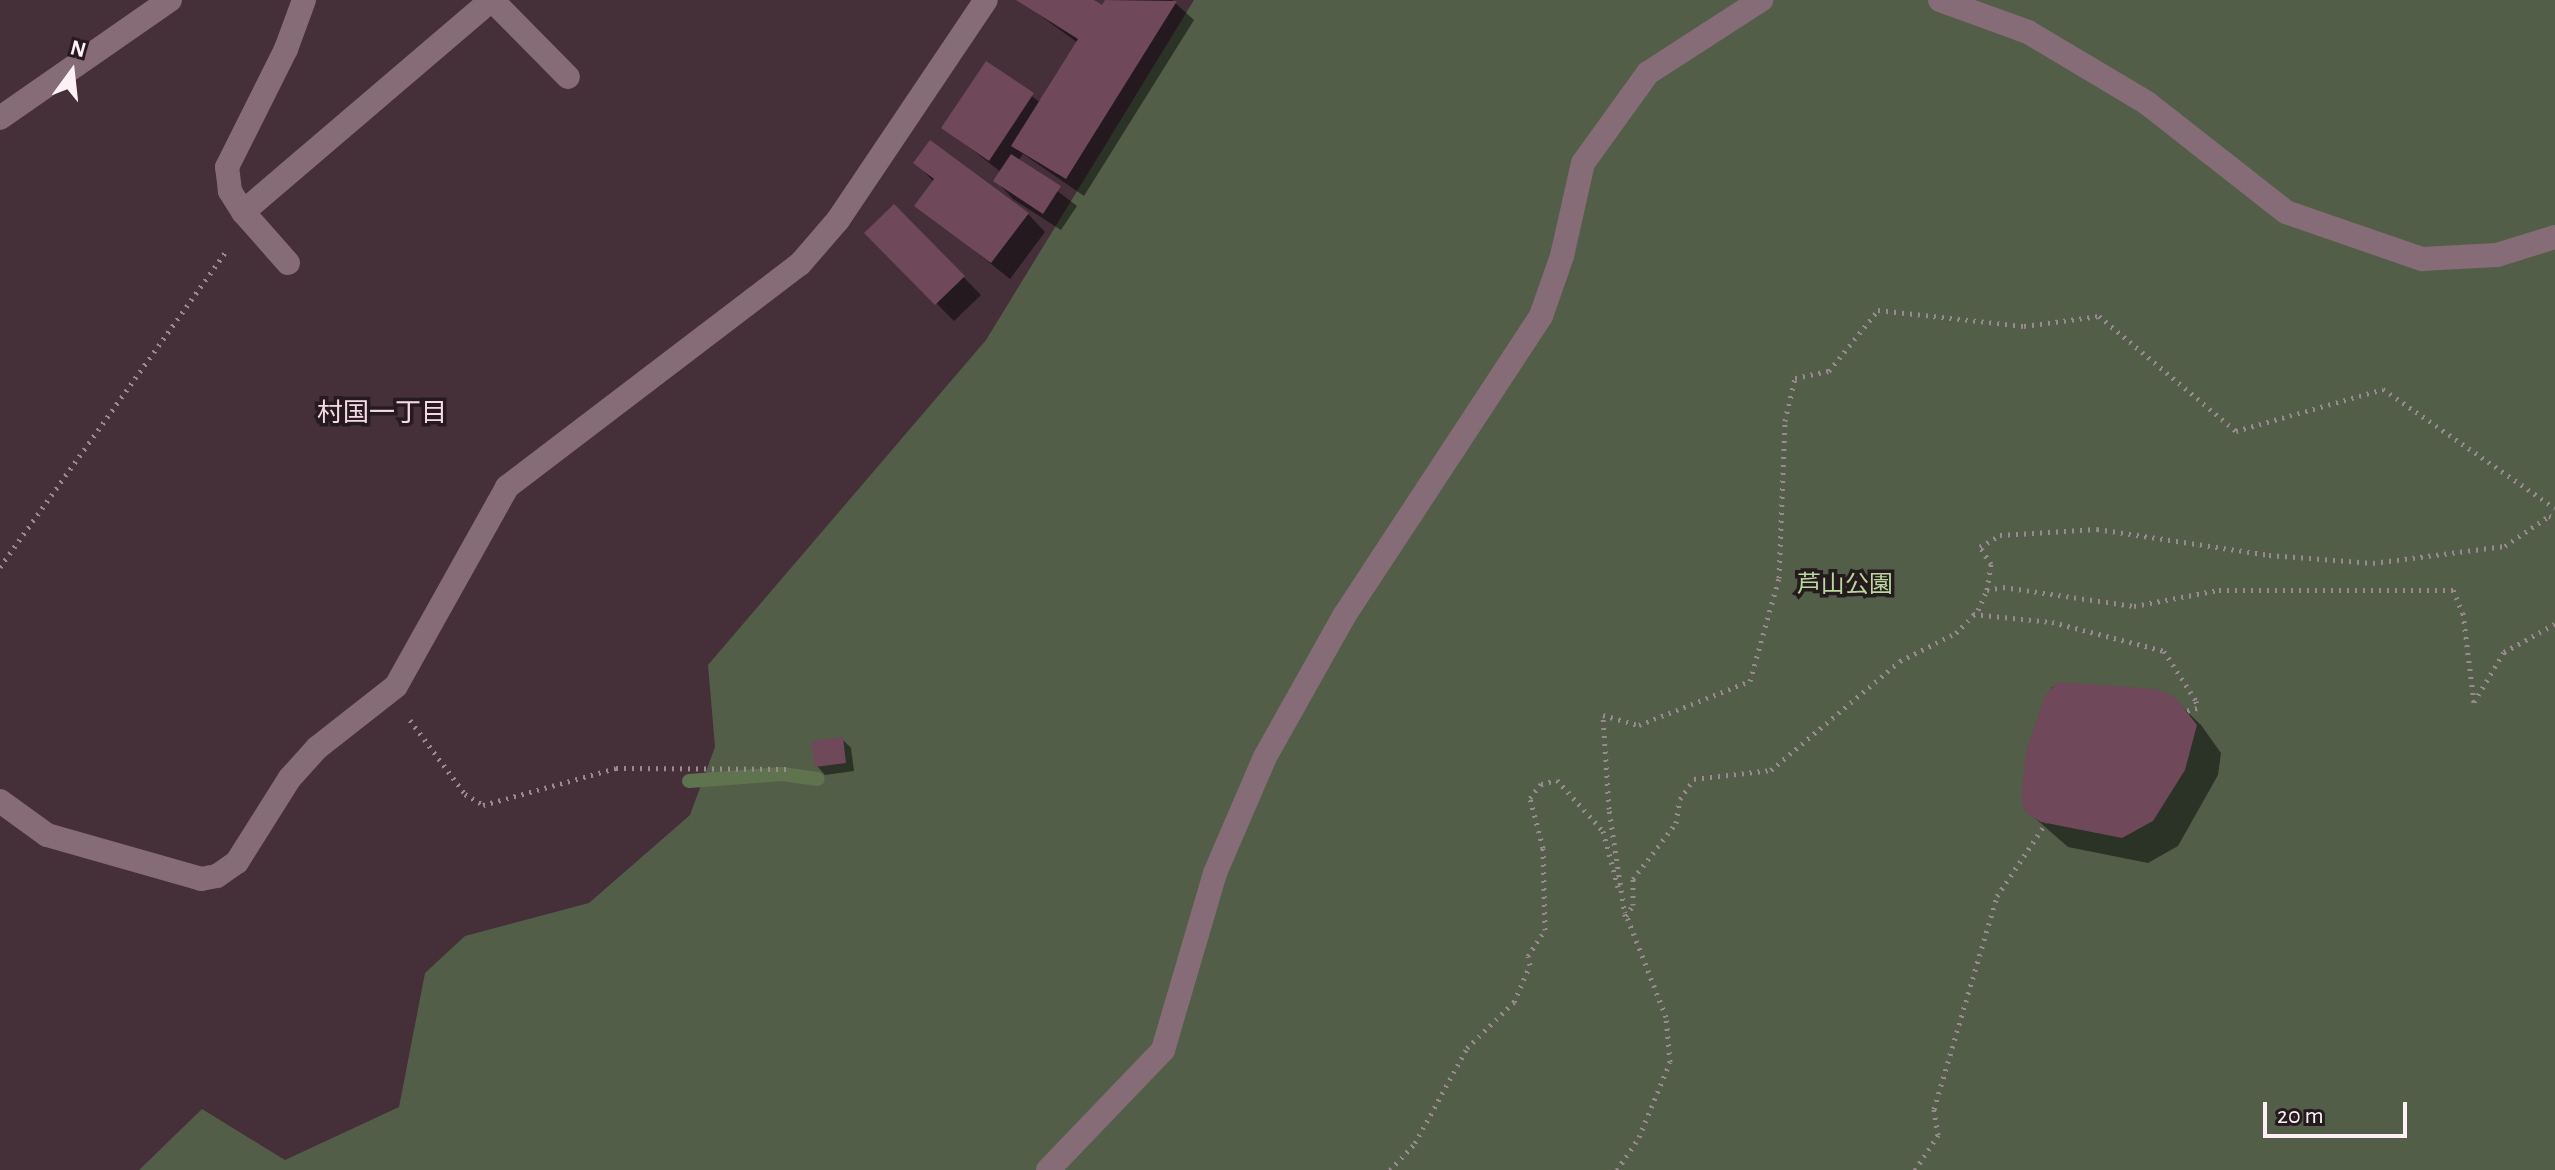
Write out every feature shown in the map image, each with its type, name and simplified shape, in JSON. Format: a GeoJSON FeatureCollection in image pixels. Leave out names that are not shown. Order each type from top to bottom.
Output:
{"type":"FeatureCollection","features":[{"type":"Feature","properties":{"kind":"street"},"geometry":{"type":"LineString","coordinates":[[0,118],[170,0]]}},
{"type":"Feature","properties":{"kind":"street"},"geometry":{"type":"LineString","coordinates":[[288,263],[246,215],[230,191],[227,167],[286,49],[304,0]]}},
{"type":"Feature","properties":{"kind":"street"},"geometry":{"type":"LineString","coordinates":[[246,215],[492,0],[568,77]]}},
{"type":"Feature","properties":{"kind":"street"},"geometry":{"type":"LineString","coordinates":[[0,801],[47,835],[87,850],[201,879],[217,876],[237,862],[290,778],[317,748],[388,695],[507,487],[800,264],[838,220],[986,0]]}},
{"type":"Feature","properties":{"kind":"street"},"geometry":{"type":"LineString","coordinates":[[1048,1170],[1163,1050],[1215,873],[1265,757],[1344,616],[1541,316],[1583,163],[1648,73],[1761,0]]}},
{"type":"Feature","properties":{"kind":"street"},"geometry":{"type":"LineString","coordinates":[[1940,0],[2028,32],[2147,103],[2286,212],[2422,259],[2497,255],[2555,237]]}},
{"type":"Feature","properties":{"kind":"path"},"geometry":{"type":"LineString","coordinates":[[0,567],[246,215]]}},
{"type":"Feature","properties":{"kind":"path"},"geometry":{"type":"LineString","coordinates":[[1625,916],[1609,809],[1603,715],[1639,725],[1750,681],[1779,578],[1785,421],[1795,378],[1829,371],[1878,310],[2024,326],[2099,316],[2236,431],[2383,389],[2555,508]]}},
{"type":"Feature","properties":{"kind":"path"},"geometry":{"type":"LineString","coordinates":[[1625,916],[1633,905],[1633,879],[1676,823],[1680,799],[1694,779],[1771,770],[1820,733],[1877,678],[1956,633],[1987,590],[1991,564],[1980,547],[2000,535],[2097,529],[2269,555],[2373,563],[2505,546],[2549,516],[2555,518]]}},
{"type":"Feature","properties":{"kind":"path"},"geometry":{"type":"LineString","coordinates":[[1987,590],[2003,587],[2134,606],[2219,590],[2453,590],[2463,613],[2474,702],[2504,652],[2555,624]]}},
{"type":"Feature","properties":{"kind":"path"},"geometry":{"type":"LineString","coordinates":[[1972,614],[2052,622],[2164,651],[2196,701],[2197,708],[2186,711]]}},
{"type":"Feature","properties":{"kind":"path"},"geometry":{"type":"LineString","coordinates":[[388,695],[465,794],[483,805],[616,768],[787,769]]}},
{"type":"Feature","properties":{"kind":"path"},"geometry":{"type":"LineString","coordinates":[[1390,1170],[1415,1143],[1467,1048],[1514,1002],[1530,965],[1528,956],[1545,930],[1543,848],[1530,798],[1541,784],[1557,780],[1603,831],[1625,916],[1666,1017],[1670,1062],[1639,1137],[1617,1170]]}},
{"type":"Feature","properties":{"kind":"path"},"geometry":{"type":"LineString","coordinates":[[1915,1170],[1938,1135],[1934,1109],[1997,896],[2046,823]]}},
{"type":"Feature","properties":{"kind":"green space","name":"芦山公園"},"geometry":{"type":"Polygon","coordinates":[[[1194,0],[2555,0],[2555,1170],[139,1170],[202,1109],[285,1160],[399,1107],[425,973],[465,936],[589,903],[690,815],[715,747],[708,665],[986,340],[1194,0]]]}},
{"type":"Feature","properties":{"kind":"building"},"geometry":{"type":"Polygon","coordinates":[[[1016,0],[1094,0],[1102,5],[1105,0],[1177,1],[1066,179],[1011,146],[1078,39],[1016,0]]]}},
{"type":"Feature","properties":{"kind":"building"},"geometry":{"type":"Polygon","coordinates":[[[986,61],[1034,93],[989,161],[941,128],[986,61]]]}},
{"type":"Feature","properties":{"kind":"building"},"geometry":{"type":"Polygon","coordinates":[[[930,140],[1029,213],[991,263],[914,206],[934,179],[913,163],[930,140]]]}},
{"type":"Feature","properties":{"kind":"building"},"geometry":{"type":"Polygon","coordinates":[[[1011,154],[1061,186],[1043,214],[993,181],[1011,154]]]}},
{"type":"Feature","properties":{"kind":"building"},"geometry":{"type":"Polygon","coordinates":[[[894,204],[965,276],[935,305],[864,233],[894,204]]]}},
{"type":"Feature","properties":{"kind":"building"},"geometry":{"type":"Polygon","coordinates":[[[2058,682],[2156,689],[2175,697],[2197,725],[2185,770],[2153,821],[2122,838],[2041,822],[2026,813],[2021,799],[2026,751],[2045,695],[2058,682]]]}},
{"type":"Feature","properties":{"kind":"building"},"geometry":{"type":"Polygon","coordinates":[[[843,737],[846,763],[815,767],[811,741],[843,737]]]}},
{"type":"Feature","properties":{"kind":"waterway"},"geometry":{"type":"LineString","coordinates":[[689,781],[782,774],[818,779]]}},
{"type":"Feature","properties":{"kind":"district","name":"村国一丁目"},"geometry":{"type":"Point","coordinates":[382,414]}}]}
